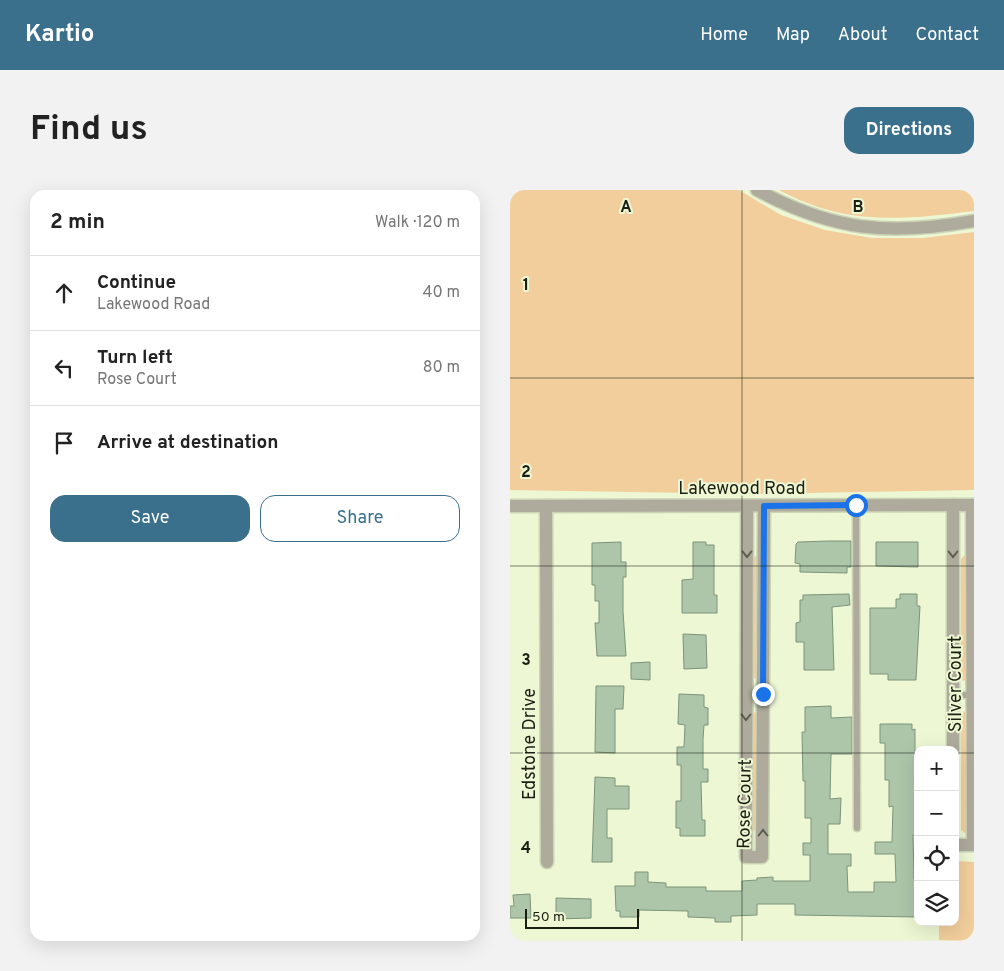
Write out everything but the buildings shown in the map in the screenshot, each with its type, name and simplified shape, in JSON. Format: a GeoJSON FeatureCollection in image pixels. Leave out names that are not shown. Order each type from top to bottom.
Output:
{"type":"FeatureCollection","features":[{"type":"Feature","properties":{"kind":"street"},"geometry":{"type":"LineString","coordinates":[[757,190],[781,203],[816,216],[852,226],[889,230],[926,228],[974,221]]}},
{"type":"Feature","properties":{"kind":"street","name":"Silver Court"},"geometry":{"type":"LineString","coordinates":[[953,505],[953,746]]}},
{"type":"Feature","properties":{"kind":"street","name":"Lakewood Road"},"geometry":{"type":"LineString","coordinates":[[510,506],[973,505]]}},
{"type":"Feature","properties":{"kind":"street","name":"Silver Court"},"geometry":{"type":"LineString","coordinates":[[959,845],[972,845],[973,505]]}},
{"type":"Feature","properties":{"kind":"street","name":"Edstone Drive"},"geometry":{"type":"LineString","coordinates":[[546,506],[547,862]]}},
{"type":"Feature","properties":{"kind":"street","name":"Rose Court"},"geometry":{"type":"LineString","coordinates":[[747,506],[746,857],[762,857],[764,506]]}},
{"type":"Feature","properties":{"kind":"lane"},"geometry":{"type":"LineString","coordinates":[[856,505],[856,828]]}},
{"type":"Feature","properties":{"kind":"lane"},"geometry":{"type":"LineString","coordinates":[[746,694],[763,694]]}},
{"type":"Feature","properties":{"kind":"lane"},"geometry":{"type":"LineString","coordinates":[[953,695],[972,695]]}},
{"type":"Feature","properties":{"kind":"shaded area"},"geometry":{"type":"Polygon","coordinates":[[[510,190],[739,190],[781,215],[825,230],[872,238],[923,238],[974,232],[974,490],[753,494],[510,490],[510,190]]]}},
{"type":"Feature","properties":{"kind":"shaded area"},"geometry":{"type":"Polygon","coordinates":[[[779,190],[974,190],[974,211],[898,218],[851,215],[827,210],[779,190]]]}},
{"type":"Feature","properties":{"kind":"shaded area"},"geometry":{"type":"Polygon","coordinates":[[[965,555],[967,557],[966,680],[963,681],[961,677],[961,559],[965,555]]]}},
{"type":"Feature","properties":{"kind":"shaded area"},"geometry":{"type":"Polygon","coordinates":[[[757,556],[756,679],[753,677],[753,557],[757,556]]]}},
{"type":"Feature","properties":{"kind":"shaded area"},"geometry":{"type":"Polygon","coordinates":[[[965,711],[967,832],[965,833],[961,830],[961,714],[965,711]]]}},
{"type":"Feature","properties":{"kind":"shaded area"},"geometry":{"type":"Polygon","coordinates":[[[757,712],[756,832],[752,829],[752,713],[757,712]]]}},
{"type":"Feature","properties":{"kind":"shaded area"},"geometry":{"type":"Polygon","coordinates":[[[959,861],[974,862],[974,941],[939,940],[939,926],[959,926],[959,861]]]}},
{"type":"Feature","properties":{"kind":"route"},"geometry":{"type":"LineString","coordinates":[[763,694],[764,506],[856,505]]}}]}
